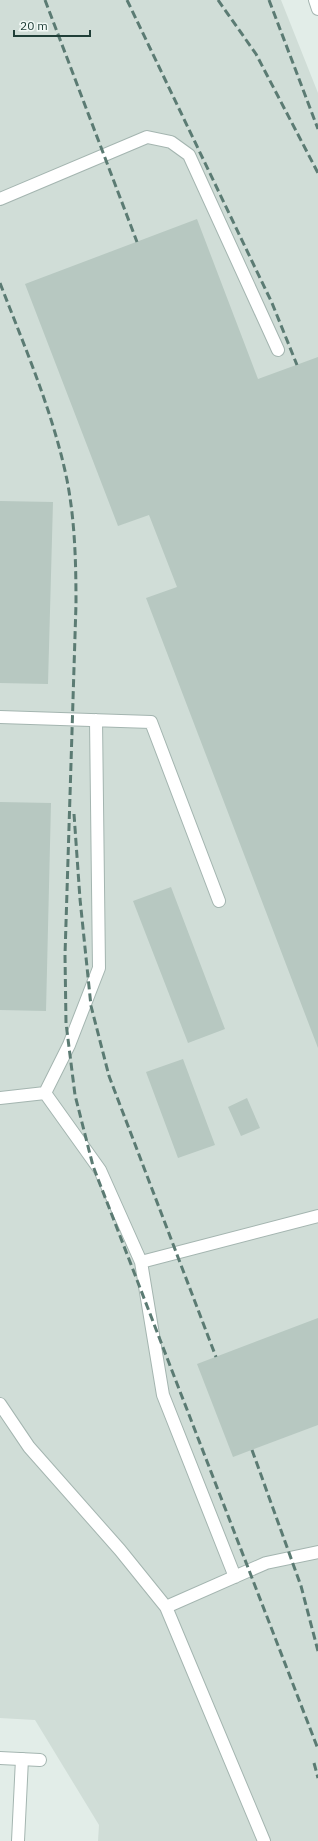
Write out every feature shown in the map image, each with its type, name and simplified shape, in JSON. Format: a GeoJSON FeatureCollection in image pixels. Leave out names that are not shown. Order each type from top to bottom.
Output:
{"type":"FeatureCollection","features":[{"type":"Feature","properties":{"kind":"street"},"geometry":{"type":"LineString","coordinates":[[315,0],[318,9]]}},
{"type":"Feature","properties":{"kind":"street"},"geometry":{"type":"LineString","coordinates":[[0,199],[147,137],[171,142],[189,155],[278,350]]}},
{"type":"Feature","properties":{"kind":"street"},"geometry":{"type":"LineString","coordinates":[[0,717],[151,722],[219,901]]}},
{"type":"Feature","properties":{"kind":"street"},"geometry":{"type":"LineString","coordinates":[[46,1093],[69,1045],[99,968],[96,720]]}},
{"type":"Feature","properties":{"kind":"street"},"geometry":{"type":"LineString","coordinates":[[0,1098],[46,1093]]}},
{"type":"Feature","properties":{"kind":"street"},"geometry":{"type":"LineString","coordinates":[[46,1093],[100,1170],[142,1262],[163,1395],[235,1577]]}},
{"type":"Feature","properties":{"kind":"street"},"geometry":{"type":"LineString","coordinates":[[142,1262],[318,1216]]}},
{"type":"Feature","properties":{"kind":"street"},"geometry":{"type":"LineString","coordinates":[[0,1404],[28,1447],[120,1550],[166,1606],[264,1841]]}},
{"type":"Feature","properties":{"kind":"street"},"geometry":{"type":"LineString","coordinates":[[166,1606],[266,1563],[318,1552]]}},
{"type":"Feature","properties":{"kind":"street"},"geometry":{"type":"LineString","coordinates":[[0,1758],[40,1760]]}},
{"type":"Feature","properties":{"kind":"street"},"geometry":{"type":"LineString","coordinates":[[18,1841],[22,1759]]}},
{"type":"Feature","properties":{"kind":"shaded area"},"geometry":{"type":"Polygon","coordinates":[[[0,0],[281,0],[318,93],[318,1841],[98,1841],[99,1825],[35,1720],[0,1718],[0,0]]]}},
{"type":"Feature","properties":{"kind":"building"},"geometry":{"type":"Polygon","coordinates":[[[197,219],[258,379],[318,357],[318,1048],[146,598],[177,587],[149,515],[118,526],[25,284],[197,219]]]}},
{"type":"Feature","properties":{"kind":"building"},"geometry":{"type":"Polygon","coordinates":[[[0,501],[53,502],[48,684],[0,683],[0,501]]]}},
{"type":"Feature","properties":{"kind":"building"},"geometry":{"type":"Polygon","coordinates":[[[0,802],[51,803],[46,1011],[0,1010],[0,802]]]}},
{"type":"Feature","properties":{"kind":"building"},"geometry":{"type":"Polygon","coordinates":[[[171,887],[225,1029],[188,1043],[133,901],[171,887]]]}},
{"type":"Feature","properties":{"kind":"building"},"geometry":{"type":"Polygon","coordinates":[[[183,1059],[215,1145],[178,1158],[146,1072],[183,1059]]]}},
{"type":"Feature","properties":{"kind":"building"},"geometry":{"type":"Polygon","coordinates":[[[247,1098],[260,1128],[241,1136],[228,1107],[247,1098]]]}},
{"type":"Feature","properties":{"kind":"building"},"geometry":{"type":"Polygon","coordinates":[[[318,1318],[318,1425],[233,1457],[197,1364],[318,1318]]]}},
{"type":"Feature","properties":{"kind":"railway"},"geometry":{"type":"LineString","coordinates":[[45,0],[137,242]]}},
{"type":"Feature","properties":{"kind":"railway"},"geometry":{"type":"LineString","coordinates":[[127,0],[272,303],[297,365]]}},
{"type":"Feature","properties":{"kind":"railway"},"geometry":{"type":"LineString","coordinates":[[218,0],[256,54],[318,173]]}},
{"type":"Feature","properties":{"kind":"railway"},"geometry":{"type":"LineString","coordinates":[[269,0],[318,129]]}},
{"type":"Feature","properties":{"kind":"railway"},"geometry":{"type":"LineString","coordinates":[[0,283],[38,380],[54,430],[70,495],[73,526],[76,604],[65,955],[66,1023],[75,1095],[93,1166],[318,1749]]}},
{"type":"Feature","properties":{"kind":"railway"},"geometry":{"type":"LineString","coordinates":[[74,814],[80,899],[91,1006],[109,1076],[216,1357]]}},
{"type":"Feature","properties":{"kind":"railway"},"geometry":{"type":"LineString","coordinates":[[252,1450],[301,1586],[318,1651]]}},
{"type":"Feature","properties":{"kind":"railway"},"geometry":{"type":"LineString","coordinates":[[314,1763],[318,1778]]}}]}
